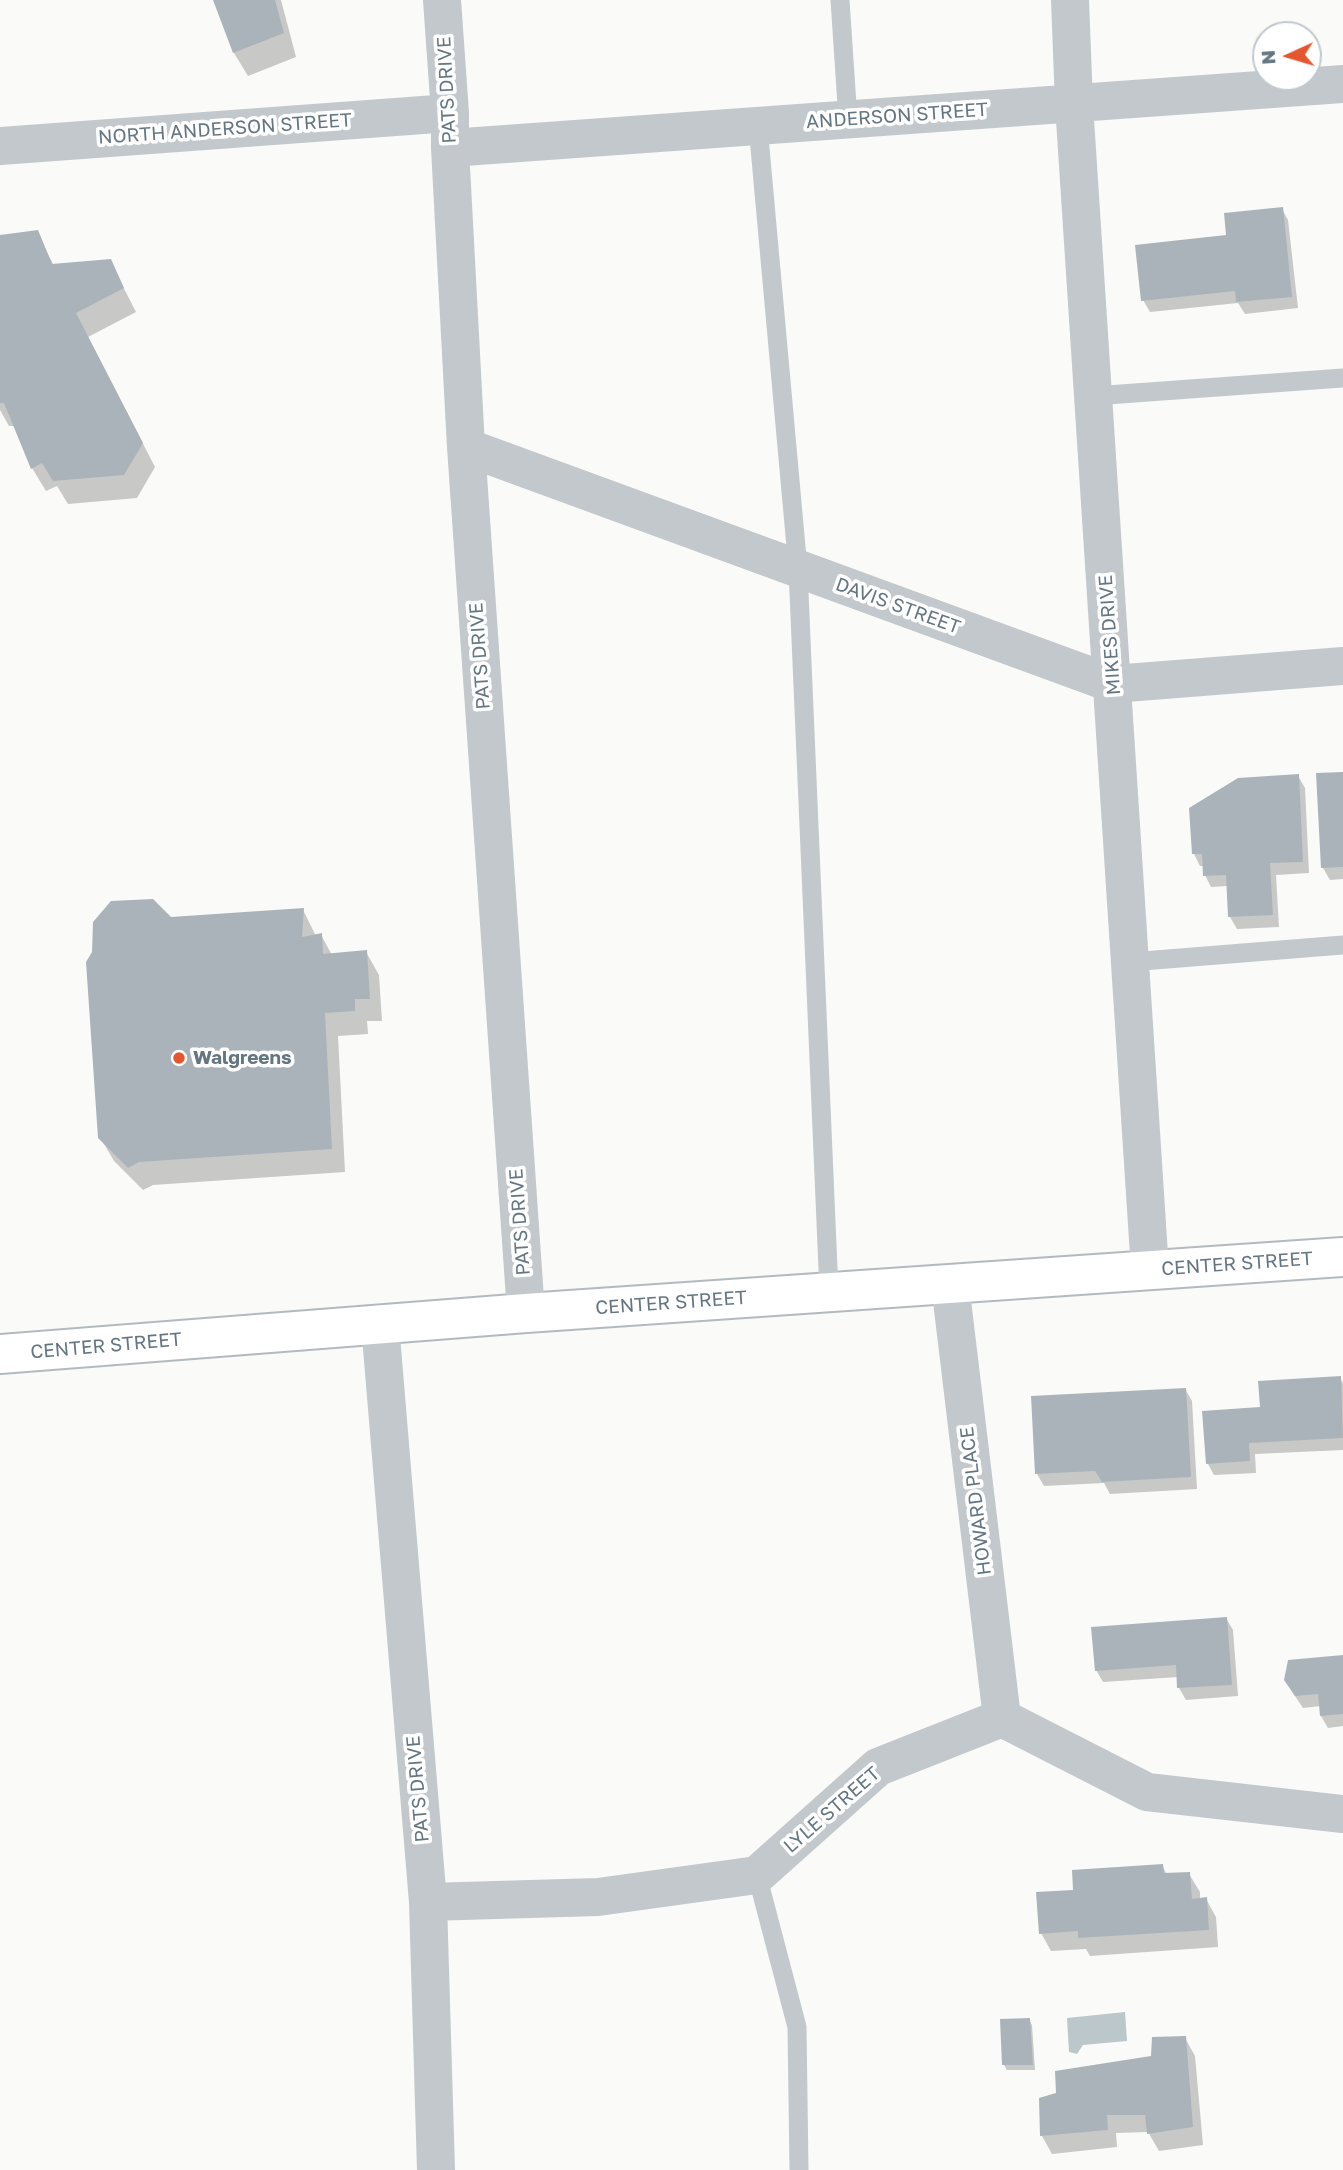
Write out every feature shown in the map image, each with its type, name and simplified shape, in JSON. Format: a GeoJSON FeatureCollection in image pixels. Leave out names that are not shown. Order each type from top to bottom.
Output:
{"type":"FeatureCollection","features":[{"type":"Feature","properties":{"kind":"street","name":"PATS DRIVE"},"geometry":{"type":"LineString","coordinates":[[442,0],[466,447],[526,1312]]}},
{"type":"Feature","properties":{"kind":"street","name":"MIKES DRIVE"},"geometry":{"type":"LineString","coordinates":[[1070,0],[1074,104],[1150,1270]]}},
{"type":"Feature","properties":{"kind":"street","name":"ANDERSON STREET"},"geometry":{"type":"LineString","coordinates":[[450,131],[758,126],[1343,84]]}},
{"type":"Feature","properties":{"kind":"street","name":"NORTH ANDERSON STREET"},"geometry":{"type":"LineString","coordinates":[[0,146],[450,131]]}},
{"type":"Feature","properties":{"kind":"street","name":"DAVIS STREET"},"geometry":{"type":"LineString","coordinates":[[466,447],[1113,684],[1343,666]]}},
{"type":"Feature","properties":{"kind":"street","name":"CENTER STREET"},"geometry":{"type":"LineString","coordinates":[[0,1354],[526,1312],[1343,1257]]}},
{"type":"Feature","properties":{"kind":"street","name":"HOWARD PLACE"},"geometry":{"type":"LineString","coordinates":[[950,1284],[1002,1718]]}},
{"type":"Feature","properties":{"kind":"street","name":"PATS DRIVE"},"geometry":{"type":"LineString","coordinates":[[380,1324],[428,1902],[436,2170]]}},
{"type":"Feature","properties":{"kind":"street"},"geometry":{"type":"LineString","coordinates":[[1002,1718],[1147,1791],[1343,1814]]}},
{"type":"Feature","properties":{"kind":"street","name":"LYLE STREET"},"geometry":{"type":"LineString","coordinates":[[757,1875],[878,1767],[1002,1718]]}},
{"type":"Feature","properties":{"kind":"street"},"geometry":{"type":"LineString","coordinates":[[428,1902],[598,1897],[757,1875]]}},
{"type":"Feature","properties":{"kind":"lane"},"geometry":{"type":"LineString","coordinates":[[840,0],[848,120]]}},
{"type":"Feature","properties":{"kind":"lane"},"geometry":{"type":"LineString","coordinates":[[758,126],[798,569],[829,1292]]}},
{"type":"Feature","properties":{"kind":"lane"},"geometry":{"type":"LineString","coordinates":[[1093,396],[1343,378]]}},
{"type":"Feature","properties":{"kind":"lane"},"geometry":{"type":"LineString","coordinates":[[1130,962],[1343,945]]}},
{"type":"Feature","properties":{"kind":"lane"},"geometry":{"type":"LineString","coordinates":[[757,1875],[797,2027],[799,2170]]}},
{"type":"Feature","properties":{"kind":"shaded area"},"geometry":{"type":"Polygon","coordinates":[[[1125,2012],[1127,2041],[1083,2045],[1077,2054],[1069,2052],[1067,2018],[1125,2012]]]}},
{"type":"Feature","properties":{"kind":"building"},"geometry":{"type":"Polygon","coordinates":[[[213,0],[275,0],[284,33],[233,53],[213,0]]]}},
{"type":"Feature","properties":{"kind":"building"},"geometry":{"type":"Polygon","coordinates":[[[1283,207],[1292,297],[1236,302],[1235,291],[1141,301],[1135,245],[1226,235],[1224,213],[1283,207]]]}},
{"type":"Feature","properties":{"kind":"building"},"geometry":{"type":"Polygon","coordinates":[[[38,230],[52,264],[111,259],[124,288],[76,313],[143,443],[124,475],[53,481],[42,463],[31,469],[4,403],[0,403],[0,235],[38,230]]]}},
{"type":"Feature","properties":{"kind":"building"},"geometry":{"type":"Polygon","coordinates":[[[1343,772],[1343,867],[1321,868],[1316,773],[1343,772]]]}},
{"type":"Feature","properties":{"kind":"building"},"geometry":{"type":"Polygon","coordinates":[[[1299,774],[1303,862],[1270,863],[1273,915],[1228,917],[1226,875],[1203,876],[1202,854],[1192,854],[1189,808],[1238,778],[1299,774]]]}},
{"type":"Feature","properties":{"kind":"building"},"geometry":{"type":"Polygon","coordinates":[[[153,899],[171,917],[304,908],[302,937],[322,933],[323,954],[367,950],[370,999],[355,999],[355,1011],[325,1013],[332,1149],[139,1162],[128,1168],[98,1138],[86,962],[92,952],[93,922],[111,901],[153,899]]]}},
{"type":"Feature","properties":{"kind":"building"},"geometry":{"type":"Polygon","coordinates":[[[1341,1376],[1343,1438],[1249,1443],[1250,1461],[1206,1464],[1202,1411],[1260,1407],[1258,1381],[1341,1376]]]}},
{"type":"Feature","properties":{"kind":"building"},"geometry":{"type":"Polygon","coordinates":[[[1186,1388],[1191,1477],[1102,1482],[1095,1471],[1035,1474],[1031,1396],[1186,1388]]]}},
{"type":"Feature","properties":{"kind":"building"},"geometry":{"type":"Polygon","coordinates":[[[1227,1617],[1232,1685],[1177,1688],[1176,1665],[1095,1671],[1091,1627],[1227,1617]]]}},
{"type":"Feature","properties":{"kind":"building"},"geometry":{"type":"Polygon","coordinates":[[[1343,1655],[1343,1714],[1320,1716],[1318,1694],[1295,1696],[1284,1680],[1288,1660],[1343,1655]]]}},
{"type":"Feature","properties":{"kind":"building"},"geometry":{"type":"Polygon","coordinates":[[[1163,1864],[1164,1873],[1190,1872],[1192,1899],[1207,1897],[1209,1930],[1078,1938],[1078,1931],[1039,1934],[1036,1892],[1073,1890],[1072,1870],[1163,1864]]]}},
{"type":"Feature","properties":{"kind":"building"},"geometry":{"type":"Polygon","coordinates":[[[1030,2018],[1033,2065],[1002,2065],[1000,2019],[1030,2018]]]}},
{"type":"Feature","properties":{"kind":"building"},"geometry":{"type":"Polygon","coordinates":[[[1186,2036],[1193,2127],[1147,2134],[1145,2115],[1107,2115],[1108,2130],[1040,2136],[1039,2098],[1056,2093],[1055,2071],[1151,2056],[1152,2037],[1186,2036]]]}},
{"type":"Feature","properties":{"kind":"place","name":"Walgreens"},"geometry":{"type":"Point","coordinates":[179,1058]}}]}
